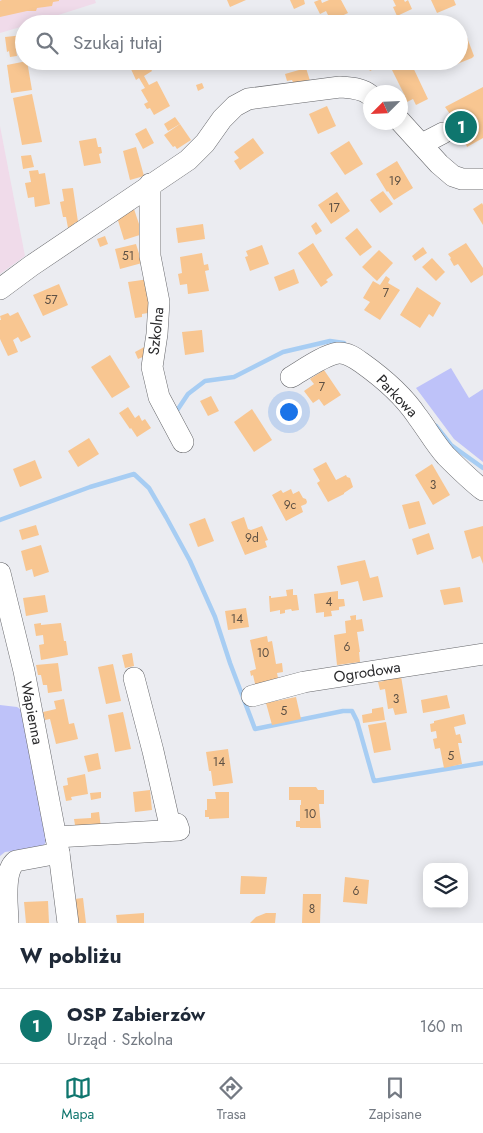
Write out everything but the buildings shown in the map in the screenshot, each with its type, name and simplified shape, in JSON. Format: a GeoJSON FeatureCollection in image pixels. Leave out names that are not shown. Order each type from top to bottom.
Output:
{"type":"FeatureCollection","features":[{"type":"Feature","properties":{"kind":"street"},"geometry":{"type":"LineString","coordinates":[[0,289],[150,184],[188,160],[205,143],[222,119],[235,106],[248,99],[340,87],[363,90]]}},
{"type":"Feature","properties":{"kind":"street"},"geometry":{"type":"LineString","coordinates":[[408,129],[439,164],[453,176],[462,179],[483,179]]}},
{"type":"Feature","properties":{"kind":"street"},"geometry":{"type":"LineString","coordinates":[[422,144],[443,133]]}},
{"type":"Feature","properties":{"kind":"street","name":"Szkolna"},"geometry":{"type":"LineString","coordinates":[[150,184],[150,256],[160,302],[152,367],[159,398],[183,442]]}},
{"type":"Feature","properties":{"kind":"street","name":"Parkowa"},"geometry":{"type":"LineString","coordinates":[[291,378],[328,356],[340,352],[351,355],[396,391],[417,415],[446,456],[483,490]]}},
{"type":"Feature","properties":{"kind":"street","name":"Wapienna"},"geometry":{"type":"LineString","coordinates":[[0,573],[24,671],[57,845],[68,923]]}},
{"type":"Feature","properties":{"kind":"street","name":"Ogrodowa"},"geometry":{"type":"LineString","coordinates":[[252,696],[304,682],[483,654]]}},
{"type":"Feature","properties":{"kind":"street"},"geometry":{"type":"LineString","coordinates":[[8,923],[7,877],[12,864],[16,861],[57,845],[173,821],[134,678]]}},
{"type":"Feature","properties":{"kind":"shaded area"},"geometry":{"type":"Polygon","coordinates":[[[0,0],[95,0],[96,3],[58,15],[15,15],[15,29],[0,33],[0,0]]]}},
{"type":"Feature","properties":{"kind":"shaded area"},"geometry":{"type":"Polygon","coordinates":[[[0,126],[25,256],[0,274],[0,126]]]}},
{"type":"Feature","properties":{"kind":"shaded area"},"geometry":{"type":"Polygon","coordinates":[[[451,368],[469,398],[483,389],[483,462],[454,439],[416,388],[451,368]]]}},
{"type":"Feature","properties":{"kind":"shaded area"},"geometry":{"type":"Polygon","coordinates":[[[0,705],[17,707],[23,711],[47,840],[43,847],[5,852],[0,856],[0,705]]]}},
{"type":"Feature","properties":{"kind":"waterway"},"geometry":{"type":"LineString","coordinates":[[176,412],[188,394],[205,381],[234,377],[283,352],[330,341],[344,343]]}},
{"type":"Feature","properties":{"kind":"waterway"},"geometry":{"type":"LineString","coordinates":[[436,426],[451,445],[483,468]]}},
{"type":"Feature","properties":{"kind":"waterway"},"geometry":{"type":"LineString","coordinates":[[0,520],[90,487],[134,474],[149,488],[190,561],[215,617],[255,729],[343,711],[352,711],[357,721],[374,781],[483,763]]}},
{"type":"Feature","properties":{"kind":"place","name":"OSP Zabierzów"},"geometry":{"type":"Point","coordinates":[461,127]}}]}
